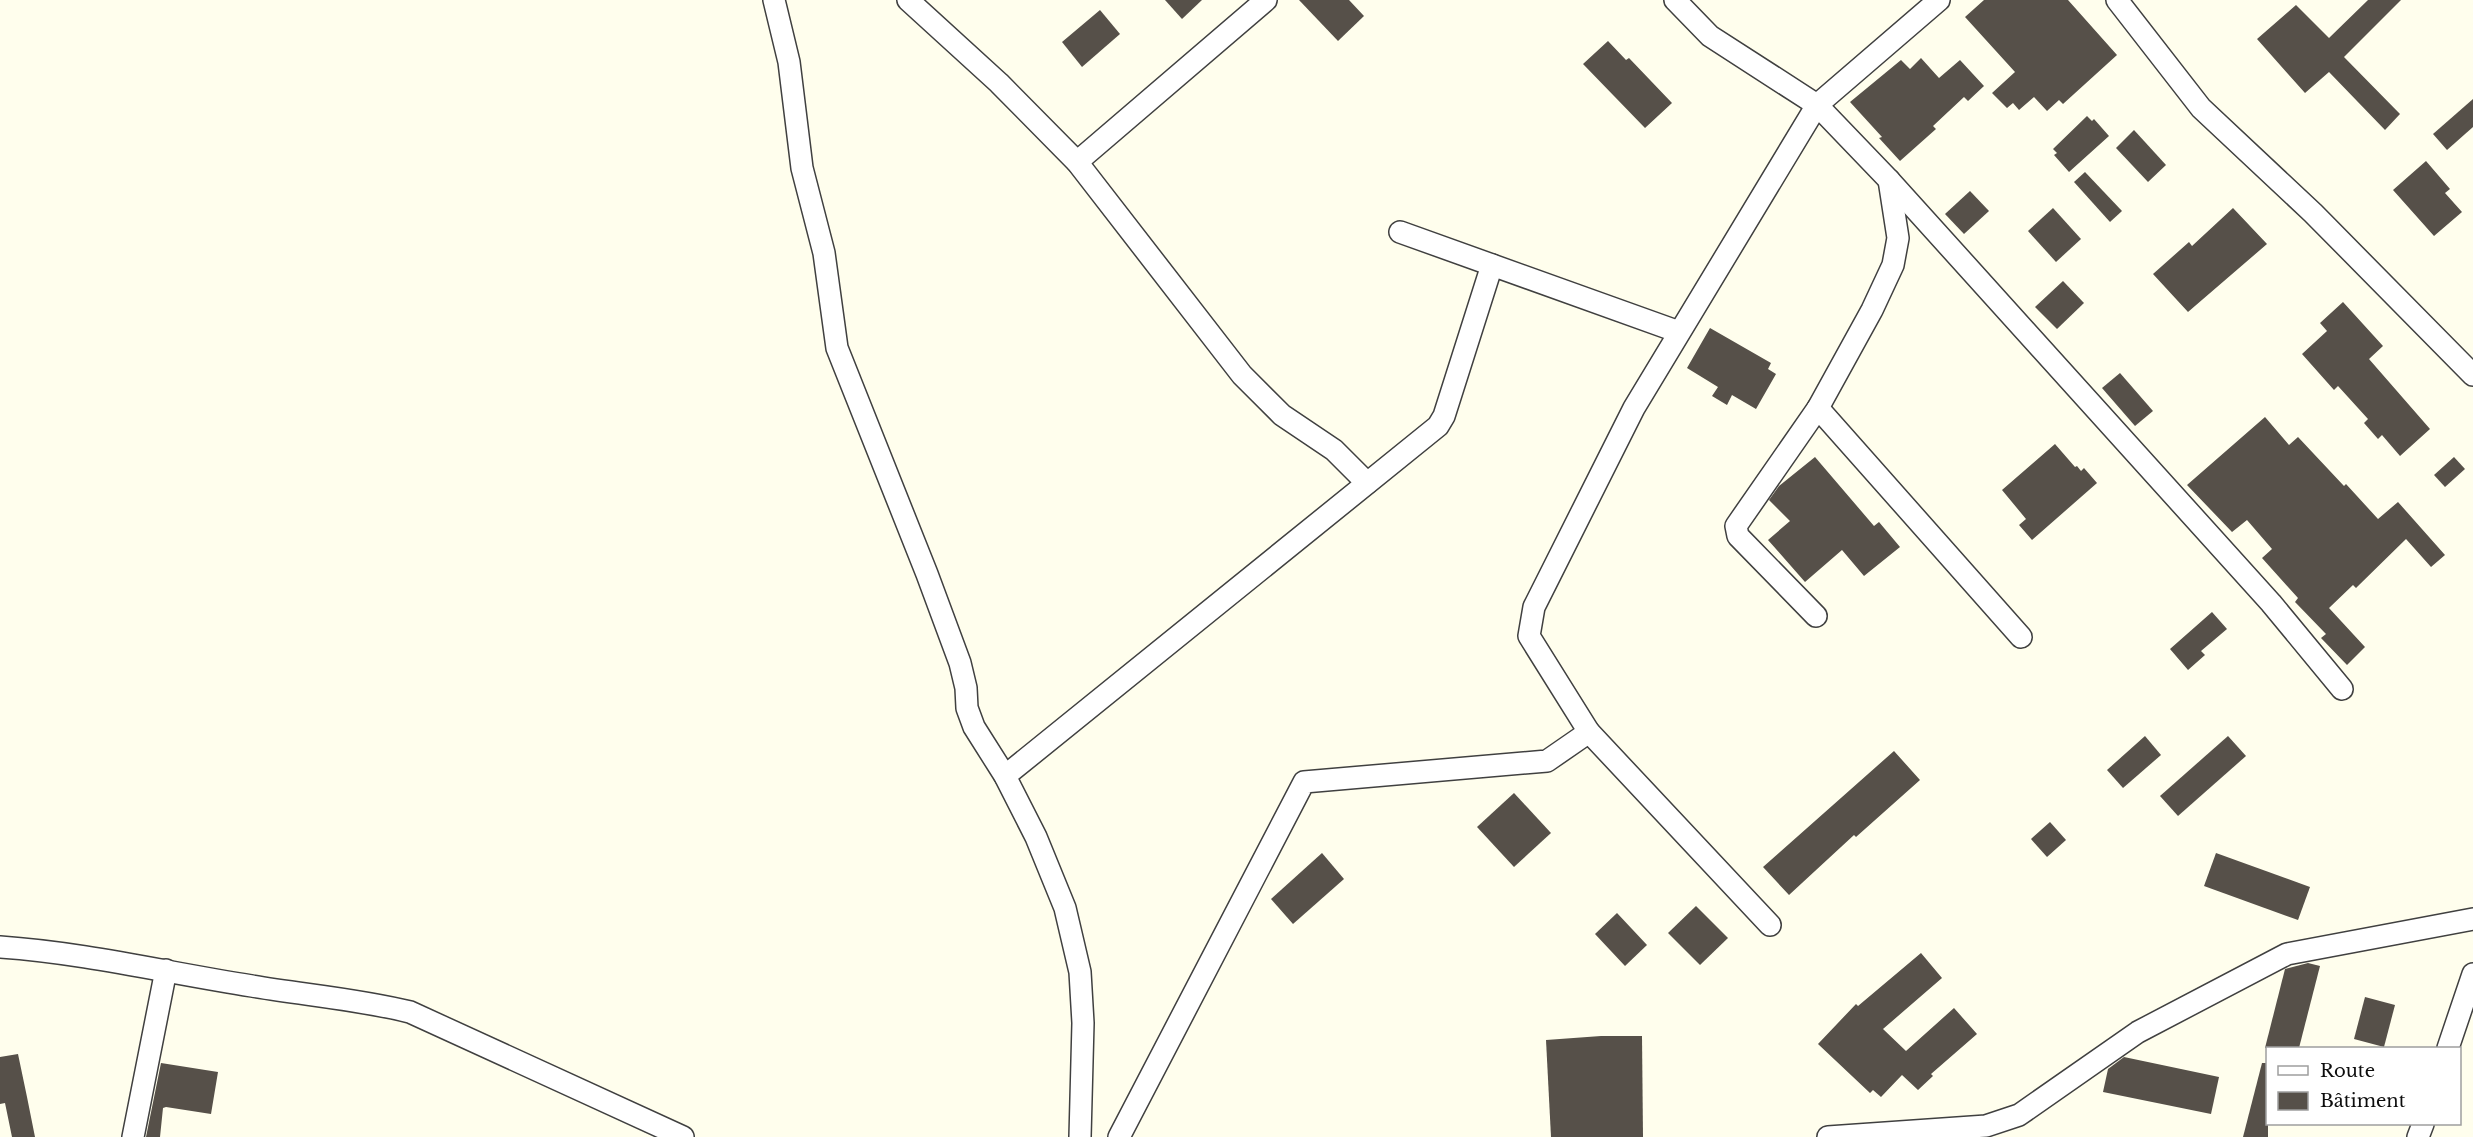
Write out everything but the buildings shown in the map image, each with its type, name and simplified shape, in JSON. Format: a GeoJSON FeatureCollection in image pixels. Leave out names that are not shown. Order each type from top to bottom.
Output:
{"type":"FeatureCollection","features":[{"type":"Feature","properties":{"kind":"street"},"geometry":{"type":"LineString","coordinates":[[774,0],[789,62],[802,168],[824,253],[837,348],[960,663],[966,688],[967,708],[974,727],[1005,776],[1036,837],[1065,908],[1080,972],[1083,1023],[1080,1137]]}},
{"type":"Feature","properties":{"kind":"street"},"geometry":{"type":"LineString","coordinates":[[908,0],[999,83],[1077,162],[1242,375],[1282,415],[1334,450],[1367,483]]}},
{"type":"Feature","properties":{"kind":"street"},"geometry":{"type":"LineString","coordinates":[[1077,162],[1266,0]]}},
{"type":"Feature","properties":{"kind":"street"},"geometry":{"type":"LineString","coordinates":[[1675,0],[1710,36],[1817,105],[1889,180],[2271,603],[2342,689]]}},
{"type":"Feature","properties":{"kind":"street"},"geometry":{"type":"LineString","coordinates":[[1770,925],[1589,732],[1529,636],[1534,607],[1634,408],[1817,105],[1939,0]]}},
{"type":"Feature","properties":{"kind":"street"},"geometry":{"type":"LineString","coordinates":[[2117,0],[2201,108],[2313,213],[2473,375]]}},
{"type":"Feature","properties":{"kind":"street"},"geometry":{"type":"LineString","coordinates":[[1816,616],[1738,536],[1736,526],[1818,408],[1872,310],[1893,265],[1898,238],[1889,180]]}},
{"type":"Feature","properties":{"kind":"street"},"geometry":{"type":"LineString","coordinates":[[1400,232],[1679,332]]}},
{"type":"Feature","properties":{"kind":"street"},"geometry":{"type":"LineString","coordinates":[[1005,776],[1438,426],[1444,416],[1492,265]]}},
{"type":"Feature","properties":{"kind":"street"},"geometry":{"type":"LineString","coordinates":[[1818,408],[2021,637]]}},
{"type":"Feature","properties":{"kind":"street"},"geometry":{"type":"LineString","coordinates":[[1119,1137],[1304,782],[1547,761],[1589,732]]}},
{"type":"Feature","properties":{"kind":"street"},"geometry":{"type":"LineString","coordinates":[[1828,1137],[1986,1126],[2019,1115],[2138,1032],[2287,954],[2473,919]]}},
{"type":"Feature","properties":{"kind":"street"},"geometry":{"type":"LineString","coordinates":[[0,947],[62,953],[252,986],[373,1003],[410,1012],[683,1137]]}},
{"type":"Feature","properties":{"kind":"street"},"geometry":{"type":"LineString","coordinates":[[133,1137],[166,970]]}},
{"type":"Feature","properties":{"kind":"street"},"geometry":{"type":"LineString","coordinates":[[2448,1047],[2473,974]]}}]}
